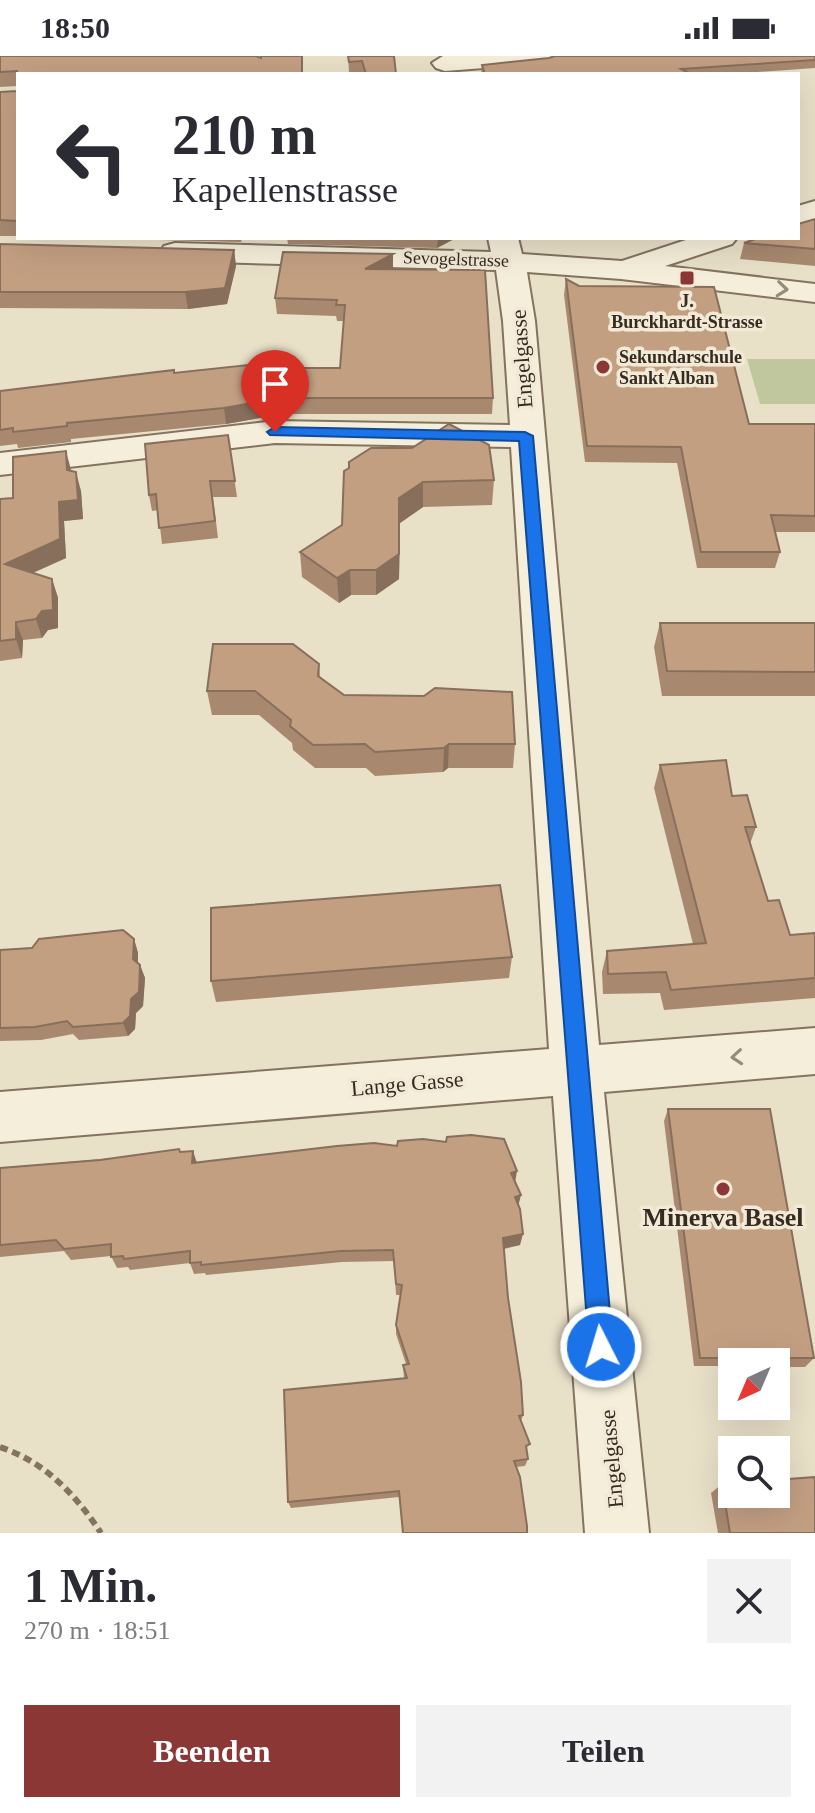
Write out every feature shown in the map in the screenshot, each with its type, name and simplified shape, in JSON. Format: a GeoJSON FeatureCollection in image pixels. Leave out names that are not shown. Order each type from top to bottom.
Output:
{"type":"FeatureCollection","features":[{"type":"Feature","properties":{"kind":"street"},"geometry":{"type":"LineString","coordinates":[[445,64],[548,56]]}},
{"type":"Feature","properties":{"kind":"street"},"geometry":{"type":"LineString","coordinates":[[621,270],[716,240]]}},
{"type":"Feature","properties":{"kind":"street","name":"Sevogelstrasse"},"geometry":{"type":"LineString","coordinates":[[139,251],[506,250],[621,270],[815,293]]}},
{"type":"Feature","properties":{"kind":"street","name":"Engelgasse"},"geometry":{"type":"LineString","coordinates":[[506,250],[519,321],[525,436],[576,1069],[617,1533]]}},
{"type":"Feature","properties":{"kind":"street"},"geometry":{"type":"LineString","coordinates":[[0,464],[275,432],[525,436]]}},
{"type":"Feature","properties":{"kind":"street","name":"Lange Gasse"},"geometry":{"type":"LineString","coordinates":[[0,1117],[815,1051]]}},
{"type":"Feature","properties":{"kind":"path"},"geometry":{"type":"LineString","coordinates":[[0,1447],[20,1452],[51,1476],[85,1508],[101,1533]]}},
{"type":"Feature","properties":{"kind":"green space"},"geometry":{"type":"Polygon","coordinates":[[[747,359],[815,359],[815,404],[760,404],[747,359]]]}},
{"type":"Feature","properties":{"kind":"building"},"geometry":{"type":"Polygon","coordinates":[[[0,56],[302,56],[302,72],[0,72],[0,56]]]}},
{"type":"Feature","properties":{"kind":"building"},"geometry":{"type":"Polygon","coordinates":[[[348,56],[394,56],[396,72],[365,72],[362,61],[349,62],[348,56]]]}},
{"type":"Feature","properties":{"kind":"building"},"geometry":{"type":"Polygon","coordinates":[[[815,56],[815,60],[681,69],[687,72],[484,72],[482,65],[549,58],[815,56]]]}},
{"type":"Feature","properties":{"kind":"building"},"geometry":{"type":"Polygon","coordinates":[[[16,91],[16,221],[0,220],[0,92],[16,91]]]}},
{"type":"Feature","properties":{"kind":"building"},"geometry":{"type":"Polygon","coordinates":[[[815,219],[815,249],[744,243],[752,240],[800,240],[800,223],[815,219]]]}},
{"type":"Feature","properties":{"kind":"building"},"geometry":{"type":"Polygon","coordinates":[[[0,244],[234,250],[225,288],[185,292],[0,292],[0,244]]]}},
{"type":"Feature","properties":{"kind":"building"},"geometry":{"type":"Polygon","coordinates":[[[283,252],[393,254],[365,269],[485,270],[493,398],[280,398],[224,408],[67,423],[67,426],[13,432],[13,428],[0,430],[0,391],[174,370],[174,373],[248,365],[248,368],[340,368],[345,305],[336,305],[337,300],[275,298],[283,252]]]}},
{"type":"Feature","properties":{"kind":"building"},"geometry":{"type":"Polygon","coordinates":[[[566,279],[579,286],[714,287],[749,424],[815,424],[815,516],[771,515],[780,552],[701,552],[681,447],[587,446],[566,279]]]}},
{"type":"Feature","properties":{"kind":"building"},"geometry":{"type":"Polygon","coordinates":[[[449,424],[489,445],[494,480],[423,482],[399,498],[399,554],[376,570],[350,570],[337,578],[300,552],[342,525],[344,471],[349,468],[349,462],[371,448],[412,448],[449,424]]]}},
{"type":"Feature","properties":{"kind":"building"},"geometry":{"type":"Polygon","coordinates":[[[228,435],[235,481],[210,481],[215,521],[159,528],[156,494],[149,495],[145,444],[228,435]]]}},
{"type":"Feature","properties":{"kind":"building"},"geometry":{"type":"Polygon","coordinates":[[[66,451],[67,470],[76,472],[78,500],[59,502],[60,539],[5,564],[52,579],[53,610],[42,611],[36,619],[16,622],[16,639],[0,641],[0,499],[13,498],[13,457],[66,451]]]}},
{"type":"Feature","properties":{"kind":"building"},"geometry":{"type":"Polygon","coordinates":[[[660,623],[815,623],[815,672],[667,671],[660,623]]]}},
{"type":"Feature","properties":{"kind":"building"},"geometry":{"type":"Polygon","coordinates":[[[213,644],[293,644],[319,664],[318,676],[344,695],[424,696],[435,688],[512,692],[515,744],[449,744],[444,748],[375,752],[365,744],[313,745],[290,726],[291,720],[255,691],[207,691],[213,644]]]}},
{"type":"Feature","properties":{"kind":"building"},"geometry":{"type":"Polygon","coordinates":[[[726,760],[732,796],[747,795],[756,827],[745,827],[768,901],[779,900],[790,935],[815,933],[815,978],[671,990],[666,972],[608,974],[607,951],[706,943],[660,765],[726,760]]]}},
{"type":"Feature","properties":{"kind":"building"},"geometry":{"type":"Polygon","coordinates":[[[500,885],[512,957],[211,981],[211,908],[500,885]]]}},
{"type":"Feature","properties":{"kind":"building"},"geometry":{"type":"Polygon","coordinates":[[[123,930],[134,939],[133,959],[140,965],[139,992],[131,999],[130,1016],[123,1023],[73,1027],[67,1021],[35,1027],[0,1028],[0,950],[32,948],[39,939],[123,930]]]}},
{"type":"Feature","properties":{"kind":"building","name":"Minerva Basel"},"geometry":{"type":"Polygon","coordinates":[[[668,1109],[770,1109],[814,1358],[790,1358],[790,1348],[718,1348],[718,1358],[700,1358],[668,1109]]]}},
{"type":"Feature","properties":{"kind":"building"},"geometry":{"type":"Polygon","coordinates":[[[471,1135],[504,1139],[517,1171],[511,1173],[521,1195],[515,1197],[523,1234],[503,1238],[508,1298],[521,1382],[523,1415],[519,1416],[530,1444],[526,1446],[528,1459],[514,1461],[520,1477],[527,1533],[403,1533],[399,1491],[288,1502],[284,1390],[407,1378],[403,1365],[409,1364],[396,1325],[402,1285],[396,1284],[393,1250],[341,1251],[201,1265],[201,1262],[190,1263],[190,1251],[124,1259],[123,1256],[111,1257],[111,1244],[64,1249],[56,1240],[0,1245],[0,1168],[100,1160],[179,1149],[180,1152],[193,1151],[192,1163],[337,1146],[374,1143],[397,1146],[398,1141],[423,1139],[446,1142],[447,1137],[471,1135]]]}},
{"type":"Feature","properties":{"kind":"building"},"geometry":{"type":"Polygon","coordinates":[[[814,1477],[815,1533],[730,1533],[726,1508],[790,1508],[790,1479],[814,1477]]]}},
{"type":"Feature","properties":{"kind":"place","name":"J. Burckhardt-Strasse"},"geometry":{"type":"Point","coordinates":[687,278]}},
{"type":"Feature","properties":{"kind":"place","name":"Sekundarschule Sankt Alban"},"geometry":{"type":"Point","coordinates":[603,367]}},
{"type":"Feature","properties":{"kind":"place","name":"Minerva Basel"},"geometry":{"type":"Point","coordinates":[723,1189]}},
{"type":"Feature","properties":{"kind":"route"},"geometry":{"type":"LineString","coordinates":[[275,432],[525,436],[601,1347]]}}]}
